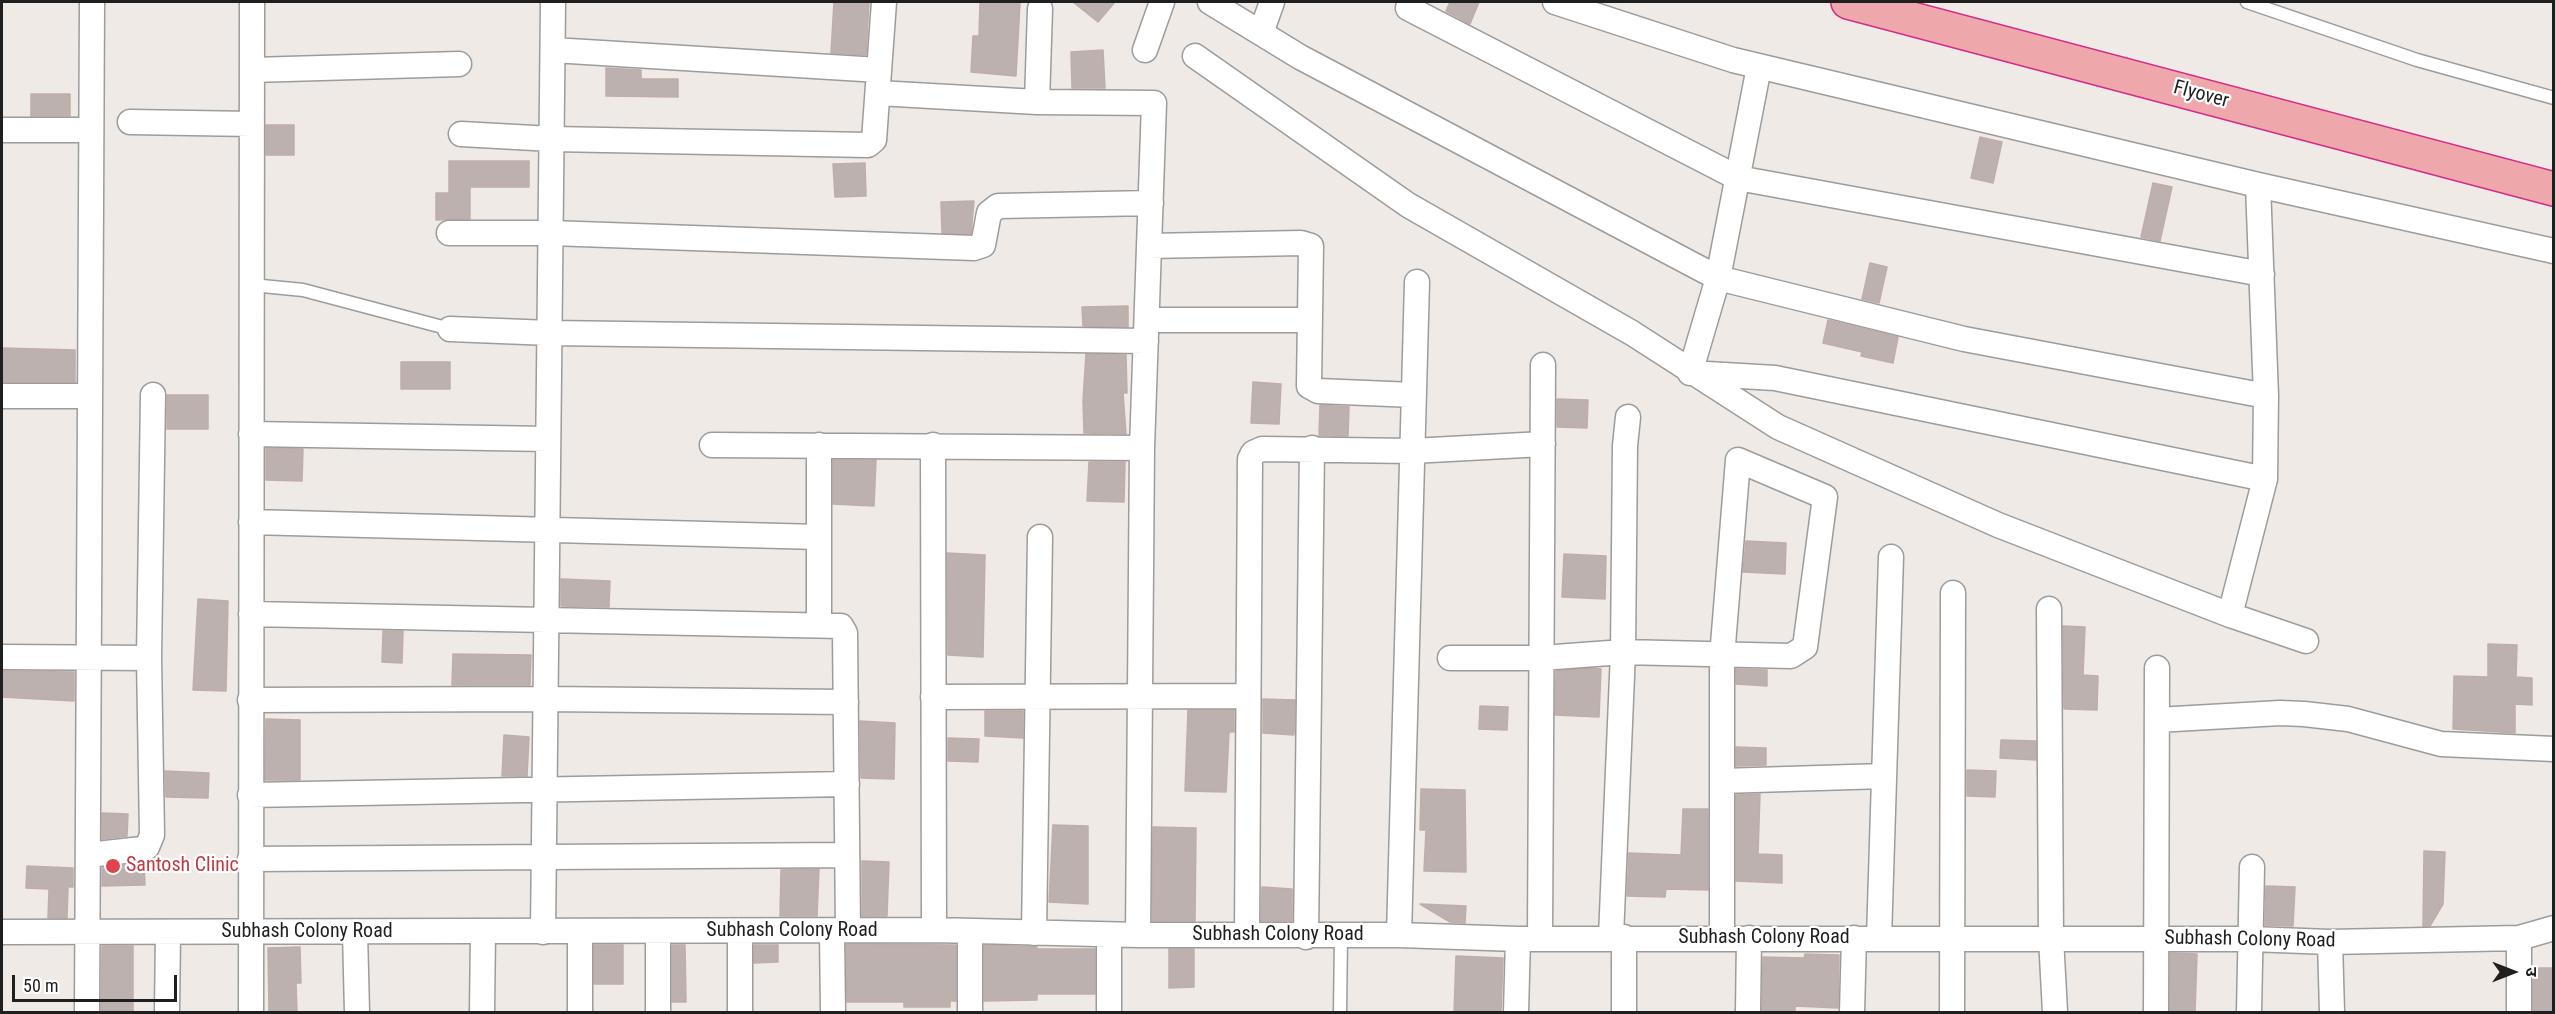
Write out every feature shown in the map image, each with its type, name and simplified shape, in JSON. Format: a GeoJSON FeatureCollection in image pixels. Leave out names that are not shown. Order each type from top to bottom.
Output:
{"type":"FeatureCollection","features":[{"type":"Feature","properties":{"kind":"highway","name":"Flyover"},"geometry":{"type":"LineString","coordinates":[[1848,2],[2553,189]]}},
{"type":"Feature","properties":{"kind":"highway","name":"Flyover"},"geometry":{"type":"LineString","coordinates":[[1923,2],[2089,49],[2553,167]]}},
{"type":"Feature","properties":{"kind":"street"},"geometry":{"type":"LineString","coordinates":[[87,1012],[92,2]]}},
{"type":"Feature","properties":{"kind":"street"},"geometry":{"type":"LineString","coordinates":[[251,1012],[249,932],[252,2]]}},
{"type":"Feature","properties":{"kind":"street"},"geometry":{"type":"LineString","coordinates":[[543,932],[554,2]]}},
{"type":"Feature","properties":{"kind":"street"},"geometry":{"type":"LineString","coordinates":[[461,134],[552,139],[868,145],[874,140],[884,2]]}},
{"type":"Feature","properties":{"kind":"street"},"geometry":{"type":"LineString","coordinates":[[1145,51],[1162,2]]}},
{"type":"Feature","properties":{"kind":"street"},"geometry":{"type":"LineString","coordinates":[[1210,2],[1300,57],[1718,278],[1964,339],[2266,396]]}},
{"type":"Feature","properties":{"kind":"street"},"geometry":{"type":"LineString","coordinates":[[1261,33],[1272,2]]}},
{"type":"Feature","properties":{"kind":"street"},"geometry":{"type":"LineString","coordinates":[[1555,2],[1759,67],[2258,185],[2553,251]]}},
{"type":"Feature","properties":{"kind":"street"},"geometry":{"type":"LineString","coordinates":[[1408,8],[1738,178],[2262,274]]}},
{"type":"Feature","properties":{"kind":"street"},"geometry":{"type":"LineString","coordinates":[[1037,102],[1040,9]]}},
{"type":"Feature","properties":{"kind":"street"},"geometry":{"type":"LineString","coordinates":[[553,51],[879,82],[1037,102],[1154,103],[1142,448],[1137,935]]}},
{"type":"Feature","properties":{"kind":"street"},"geometry":{"type":"LineString","coordinates":[[1195,56],[1408,206],[1632,333],[1689,373],[1778,427],[1998,525],[2230,615],[2306,641]]}},
{"type":"Feature","properties":{"kind":"street"},"geometry":{"type":"LineString","coordinates":[[252,70],[459,64]]}},
{"type":"Feature","properties":{"kind":"street"},"geometry":{"type":"LineString","coordinates":[[1689,373],[1718,278],[1759,67]]}},
{"type":"Feature","properties":{"kind":"street"},"geometry":{"type":"LineString","coordinates":[[130,122],[252,124]]}},
{"type":"Feature","properties":{"kind":"street"},"geometry":{"type":"LineString","coordinates":[[2,130],[92,130]]}},
{"type":"Feature","properties":{"kind":"street"},"geometry":{"type":"LineString","coordinates":[[2230,615],[2265,479],[2266,396],[2258,185]]}},
{"type":"Feature","properties":{"kind":"street"},"geometry":{"type":"LineString","coordinates":[[449,234],[551,233],[974,248],[983,245],[989,213],[998,206],[1151,203]]}},
{"type":"Feature","properties":{"kind":"street"},"geometry":{"type":"LineString","coordinates":[[1149,246],[1305,243],[1311,246],[1313,252],[1307,380],[1312,389],[1413,395]]}},
{"type":"Feature","properties":{"kind":"street"},"geometry":{"type":"LineString","coordinates":[[1399,935],[1417,282]]}},
{"type":"Feature","properties":{"kind":"street"},"geometry":{"type":"LineString","coordinates":[[450,328],[550,333],[1146,330],[1310,320]]}},
{"type":"Feature","properties":{"kind":"street"},"geometry":{"type":"LineString","coordinates":[[1516,1012],[1529,938],[1542,658],[1544,365]]}},
{"type":"Feature","properties":{"kind":"street"},"geometry":{"type":"LineString","coordinates":[[1689,373],[1775,378],[2265,479]]}},
{"type":"Feature","properties":{"kind":"street"},"geometry":{"type":"LineString","coordinates":[[88,855],[142,849],[150,843],[149,658],[153,395]]}},
{"type":"Feature","properties":{"kind":"street"},"geometry":{"type":"LineString","coordinates":[[2,396],[90,396]]}},
{"type":"Feature","properties":{"kind":"street"},"geometry":{"type":"LineString","coordinates":[[1624,1012],[1618,937],[1625,446],[1628,417]]}},
{"type":"Feature","properties":{"kind":"street"},"geometry":{"type":"LineString","coordinates":[[251,434],[548,439]]}},
{"type":"Feature","properties":{"kind":"street"},"geometry":{"type":"LineString","coordinates":[[712,444],[1142,448]]}},
{"type":"Feature","properties":{"kind":"street"},"geometry":{"type":"LineString","coordinates":[[1247,934],[1250,459],[1252,453],[1262,449],[1412,451],[1543,444]]}},
{"type":"Feature","properties":{"kind":"street"},"geometry":{"type":"LineString","coordinates":[[819,445],[819,624]]}},
{"type":"Feature","properties":{"kind":"street"},"geometry":{"type":"LineString","coordinates":[[933,446],[934,930]]}},
{"type":"Feature","properties":{"kind":"street"},"geometry":{"type":"LineString","coordinates":[[1306,937],[1312,448]]}},
{"type":"Feature","properties":{"kind":"street"},"geometry":{"type":"LineString","coordinates":[[1450,658],[1542,658],[1623,652],[1722,657],[1791,656],[1804,646],[1825,497],[1738,460],[1722,657],[1722,938]]}},
{"type":"Feature","properties":{"kind":"street"},"geometry":{"type":"LineString","coordinates":[[250,522],[819,537]]}},
{"type":"Feature","properties":{"kind":"street"},"geometry":{"type":"LineString","coordinates":[[1034,933],[1040,537]]}},
{"type":"Feature","properties":{"kind":"street"},"geometry":{"type":"LineString","coordinates":[[1879,938],[1891,557]]}},
{"type":"Feature","properties":{"kind":"street"},"geometry":{"type":"LineString","coordinates":[[1952,1012],[1953,593]]}},
{"type":"Feature","properties":{"kind":"street"},"geometry":{"type":"LineString","coordinates":[[2049,609],[2051,938],[2055,1012]]}},
{"type":"Feature","properties":{"kind":"street"},"geometry":{"type":"LineString","coordinates":[[250,614],[837,624],[844,628],[847,855],[832,1012]]}},
{"type":"Feature","properties":{"kind":"street"},"geometry":{"type":"LineString","coordinates":[[2,657],[149,658]]}},
{"type":"Feature","properties":{"kind":"street"},"geometry":{"type":"LineString","coordinates":[[2157,668],[2157,1012]]}},
{"type":"Feature","properties":{"kind":"street"},"geometry":{"type":"LineString","coordinates":[[933,697],[1248,696]]}},
{"type":"Feature","properties":{"kind":"street"},"geometry":{"type":"LineString","coordinates":[[250,700],[545,699],[846,702]]}},
{"type":"Feature","properties":{"kind":"street"},"geometry":{"type":"LineString","coordinates":[[2157,720],[2280,713],[2304,714],[2348,719],[2441,744],[2553,749]]}},
{"type":"Feature","properties":{"kind":"street"},"geometry":{"type":"LineString","coordinates":[[1722,781],[1884,776]]}},
{"type":"Feature","properties":{"kind":"street"},"geometry":{"type":"LineString","coordinates":[[250,795],[847,784]]}},
{"type":"Feature","properties":{"kind":"street"},"geometry":{"type":"LineString","coordinates":[[250,859],[847,855]]}},
{"type":"Feature","properties":{"kind":"street"},"geometry":{"type":"LineString","coordinates":[[2249,1012],[2252,867]]}},
{"type":"Feature","properties":{"kind":"street","name":"Subhash Colony Road"},"geometry":{"type":"LineString","coordinates":[[2,932],[87,934],[934,930],[1137,935],[1247,934],[1306,937],[1399,935],[1529,938],[2051,938],[2251,939],[2330,942],[2519,938],[2553,928]]}},
{"type":"Feature","properties":{"kind":"street"},"geometry":{"type":"LineString","coordinates":[[970,931],[970,1012]]}},
{"type":"Feature","properties":{"kind":"street"},"geometry":{"type":"LineString","coordinates":[[355,932],[357,1012]]}},
{"type":"Feature","properties":{"kind":"street"},"geometry":{"type":"LineString","coordinates":[[482,1012],[483,932]]}},
{"type":"Feature","properties":{"kind":"street"},"geometry":{"type":"LineString","coordinates":[[580,932],[580,1012]]}},
{"type":"Feature","properties":{"kind":"street"},"geometry":{"type":"LineString","coordinates":[[658,932],[658,1012]]}},
{"type":"Feature","properties":{"kind":"street"},"geometry":{"type":"LineString","coordinates":[[740,932],[740,1012]]}},
{"type":"Feature","properties":{"kind":"street"},"geometry":{"type":"LineString","coordinates":[[167,1012],[168,933]]}},
{"type":"Feature","properties":{"kind":"street"},"geometry":{"type":"LineString","coordinates":[[1109,1012],[1110,934]]}},
{"type":"Feature","properties":{"kind":"street"},"geometry":{"type":"LineString","coordinates":[[1748,1012],[1749,938]]}},
{"type":"Feature","properties":{"kind":"street"},"geometry":{"type":"LineString","coordinates":[[1852,1012],[1854,938]]}},
{"type":"Feature","properties":{"kind":"street"},"geometry":{"type":"LineString","coordinates":[[2519,938],[2519,1012]]}},
{"type":"Feature","properties":{"kind":"street"},"geometry":{"type":"LineString","coordinates":[[2330,942],[2332,1012]]}},
{"type":"Feature","properties":{"kind":"lane"},"geometry":{"type":"LineString","coordinates":[[2247,2],[2417,60],[2553,98]]}},
{"type":"Feature","properties":{"kind":"lane"},"geometry":{"type":"LineString","coordinates":[[252,285],[303,290],[450,328]]}},
{"type":"Feature","properties":{"kind":"lane"},"geometry":{"type":"LineString","coordinates":[[1340,1012],[1341,936]]}},
{"type":"Feature","properties":{"kind":"building"},"geometry":{"type":"Polygon","coordinates":[[[834,2],[869,2],[866,55],[831,53],[834,2]]]}},
{"type":"Feature","properties":{"kind":"building"},"geometry":{"type":"Polygon","coordinates":[[[980,2],[1020,3],[1016,76],[971,72],[973,36],[979,36],[980,2]]]}},
{"type":"Feature","properties":{"kind":"building"},"geometry":{"type":"Polygon","coordinates":[[[1073,2],[1115,2],[1098,22],[1073,2]]]}},
{"type":"Feature","properties":{"kind":"building"},"geometry":{"type":"Polygon","coordinates":[[[1450,2],[1479,2],[1470,24],[1446,11],[1450,2]]]}},
{"type":"Feature","properties":{"kind":"building"},"geometry":{"type":"Polygon","coordinates":[[[1103,50],[1105,88],[1072,88],[1071,52],[1103,50]]]}},
{"type":"Feature","properties":{"kind":"building"},"geometry":{"type":"Polygon","coordinates":[[[606,68],[641,70],[641,79],[678,79],[678,97],[606,96],[606,68]]]}},
{"type":"Feature","properties":{"kind":"building"},"geometry":{"type":"Polygon","coordinates":[[[31,94],[70,94],[70,116],[31,116],[31,94]]]}},
{"type":"Feature","properties":{"kind":"building"},"geometry":{"type":"Polygon","coordinates":[[[266,125],[294,125],[294,155],[266,155],[266,125]]]}},
{"type":"Feature","properties":{"kind":"building"},"geometry":{"type":"Polygon","coordinates":[[[1980,137],[2002,142],[1993,183],[1971,178],[1980,137]]]}},
{"type":"Feature","properties":{"kind":"building"},"geometry":{"type":"Polygon","coordinates":[[[449,161],[529,161],[529,187],[470,187],[470,219],[436,220],[436,193],[449,193],[449,161]]]}},
{"type":"Feature","properties":{"kind":"building"},"geometry":{"type":"Polygon","coordinates":[[[865,163],[866,196],[835,197],[833,164],[865,163]]]}},
{"type":"Feature","properties":{"kind":"building"},"geometry":{"type":"Polygon","coordinates":[[[2153,183],[2172,187],[2160,241],[2141,237],[2153,183]]]}},
{"type":"Feature","properties":{"kind":"building"},"geometry":{"type":"Polygon","coordinates":[[[974,201],[971,234],[942,233],[941,202],[974,201]]]}},
{"type":"Feature","properties":{"kind":"building"},"geometry":{"type":"Polygon","coordinates":[[[1870,263],[1887,267],[1879,303],[1862,299],[1870,263]]]}},
{"type":"Feature","properties":{"kind":"building"},"geometry":{"type":"Polygon","coordinates":[[[1128,306],[1128,327],[1083,326],[1082,307],[1128,306]]]}},
{"type":"Feature","properties":{"kind":"building"},"geometry":{"type":"Polygon","coordinates":[[[1828,320],[1898,337],[1893,363],[1861,356],[1862,352],[1823,343],[1828,320]]]}},
{"type":"Feature","properties":{"kind":"building"},"geometry":{"type":"Polygon","coordinates":[[[2,348],[75,350],[75,382],[2,382],[2,348]]]}},
{"type":"Feature","properties":{"kind":"building"},"geometry":{"type":"Polygon","coordinates":[[[1086,354],[1126,355],[1127,393],[1123,393],[1126,434],[1084,433],[1083,401],[1086,354]]]}},
{"type":"Feature","properties":{"kind":"building"},"geometry":{"type":"Polygon","coordinates":[[[401,362],[450,362],[450,389],[401,389],[401,362]]]}},
{"type":"Feature","properties":{"kind":"building"},"geometry":{"type":"Polygon","coordinates":[[[1253,382],[1281,384],[1279,424],[1251,423],[1253,382]]]}},
{"type":"Feature","properties":{"kind":"building"},"geometry":{"type":"Polygon","coordinates":[[[167,395],[208,395],[208,429],[167,429],[167,395]]]}},
{"type":"Feature","properties":{"kind":"building"},"geometry":{"type":"Polygon","coordinates":[[[1557,399],[1588,400],[1587,428],[1557,427],[1557,399]]]}},
{"type":"Feature","properties":{"kind":"building"},"geometry":{"type":"Polygon","coordinates":[[[1320,405],[1349,407],[1348,436],[1319,436],[1320,405]]]}},
{"type":"Feature","properties":{"kind":"building"},"geometry":{"type":"Polygon","coordinates":[[[266,448],[303,449],[302,481],[266,480],[266,448]]]}},
{"type":"Feature","properties":{"kind":"building"},"geometry":{"type":"Polygon","coordinates":[[[833,460],[876,460],[874,506],[833,504],[833,460]]]}},
{"type":"Feature","properties":{"kind":"building"},"geometry":{"type":"Polygon","coordinates":[[[1089,462],[1125,462],[1124,502],[1087,501],[1089,462]]]}},
{"type":"Feature","properties":{"kind":"building"},"geometry":{"type":"Polygon","coordinates":[[[1746,541],[1786,543],[1785,574],[1743,572],[1746,541]]]}},
{"type":"Feature","properties":{"kind":"building"},"geometry":{"type":"Polygon","coordinates":[[[947,553],[985,555],[983,657],[948,655],[947,553]]]}},
{"type":"Feature","properties":{"kind":"building"},"geometry":{"type":"Polygon","coordinates":[[[1564,554],[1606,556],[1605,599],[1562,597],[1564,554]]]}},
{"type":"Feature","properties":{"kind":"building"},"geometry":{"type":"Polygon","coordinates":[[[561,579],[610,581],[609,607],[561,606],[561,579]]]}},
{"type":"Feature","properties":{"kind":"building"},"geometry":{"type":"Polygon","coordinates":[[[198,599],[228,601],[226,691],[193,690],[198,599]]]}},
{"type":"Feature","properties":{"kind":"building"},"geometry":{"type":"Polygon","coordinates":[[[2063,626],[2085,627],[2083,675],[2098,676],[2097,710],[2064,709],[2063,626]]]}},
{"type":"Feature","properties":{"kind":"building"},"geometry":{"type":"Polygon","coordinates":[[[383,631],[403,631],[402,663],[382,662],[383,631]]]}},
{"type":"Feature","properties":{"kind":"building"},"geometry":{"type":"Polygon","coordinates":[[[2488,644],[2517,645],[2516,677],[2532,678],[2532,705],[2515,704],[2515,733],[2453,729],[2454,676],[2488,677],[2488,644]]]}},
{"type":"Feature","properties":{"kind":"building"},"geometry":{"type":"Polygon","coordinates":[[[453,654],[531,655],[530,685],[452,685],[453,654]]]}},
{"type":"Feature","properties":{"kind":"building"},"geometry":{"type":"Polygon","coordinates":[[[1601,669],[1599,717],[1555,715],[1556,671],[1601,669]]]}},
{"type":"Feature","properties":{"kind":"building"},"geometry":{"type":"Polygon","coordinates":[[[1736,669],[1767,670],[1767,686],[1736,684],[1736,669]]]}},
{"type":"Feature","properties":{"kind":"building"},"geometry":{"type":"Polygon","coordinates":[[[2,671],[74,672],[74,701],[2,697],[2,671]]]}},
{"type":"Feature","properties":{"kind":"building"},"geometry":{"type":"Polygon","coordinates":[[[1263,699],[1295,700],[1294,735],[1263,733],[1263,699]]]}},
{"type":"Feature","properties":{"kind":"building"},"geometry":{"type":"Polygon","coordinates":[[[1480,706],[1508,707],[1507,730],[1479,729],[1480,706]]]}},
{"type":"Feature","properties":{"kind":"building"},"geometry":{"type":"Polygon","coordinates":[[[1188,710],[1234,710],[1234,732],[1229,732],[1226,792],[1185,791],[1188,710]]]}},
{"type":"Feature","properties":{"kind":"building"},"geometry":{"type":"Polygon","coordinates":[[[985,711],[1023,711],[1023,738],[985,736],[985,711]]]}},
{"type":"Feature","properties":{"kind":"building"},"geometry":{"type":"Polygon","coordinates":[[[266,719],[300,720],[300,780],[265,780],[266,719]]]}},
{"type":"Feature","properties":{"kind":"building"},"geometry":{"type":"Polygon","coordinates":[[[860,721],[895,723],[894,779],[861,778],[860,721]]]}},
{"type":"Feature","properties":{"kind":"building"},"geometry":{"type":"Polygon","coordinates":[[[504,735],[529,737],[527,776],[502,776],[504,735]]]}},
{"type":"Feature","properties":{"kind":"building"},"geometry":{"type":"Polygon","coordinates":[[[948,738],[979,739],[978,762],[948,761],[948,738]]]}},
{"type":"Feature","properties":{"kind":"building"},"geometry":{"type":"Polygon","coordinates":[[[2001,740],[2036,741],[2036,760],[2000,758],[2001,740]]]}},
{"type":"Feature","properties":{"kind":"building"},"geometry":{"type":"Polygon","coordinates":[[[1736,747],[1766,748],[1766,765],[1736,766],[1736,747]]]}},
{"type":"Feature","properties":{"kind":"building"},"geometry":{"type":"Polygon","coordinates":[[[1967,770],[1996,771],[1995,797],[1967,796],[1967,770]]]}},
{"type":"Feature","properties":{"kind":"building"},"geometry":{"type":"Polygon","coordinates":[[[165,771],[209,773],[208,798],[166,797],[165,771]]]}},
{"type":"Feature","properties":{"kind":"building"},"geometry":{"type":"Polygon","coordinates":[[[1421,789],[1465,790],[1466,872],[1424,871],[1426,830],[1420,830],[1421,789]]]}},
{"type":"Feature","properties":{"kind":"building"},"geometry":{"type":"Polygon","coordinates":[[[1760,794],[1758,854],[1782,855],[1782,883],[1736,881],[1736,795],[1760,794]]]}},
{"type":"Feature","properties":{"kind":"building"},"geometry":{"type":"Polygon","coordinates":[[[1683,809],[1708,809],[1708,890],[1666,889],[1665,897],[1627,896],[1629,853],[1681,855],[1683,809]]]}},
{"type":"Feature","properties":{"kind":"building"},"geometry":{"type":"Polygon","coordinates":[[[102,813],[128,814],[127,836],[102,839],[102,813]]]}},
{"type":"Feature","properties":{"kind":"building"},"geometry":{"type":"Polygon","coordinates":[[[1053,825],[1088,826],[1088,904],[1049,902],[1053,825]]]}},
{"type":"Feature","properties":{"kind":"building"},"geometry":{"type":"Polygon","coordinates":[[[1153,827],[1196,828],[1195,921],[1152,921],[1153,827]]]}},
{"type":"Feature","properties":{"kind":"building"},"geometry":{"type":"Polygon","coordinates":[[[2424,851],[2445,852],[2443,904],[2430,926],[2423,926],[2424,851]]]}},
{"type":"Feature","properties":{"kind":"building"},"geometry":{"type":"Polygon","coordinates":[[[862,861],[889,862],[887,916],[862,916],[862,861]]]}},
{"type":"Feature","properties":{"kind":"building"},"geometry":{"type":"Polygon","coordinates":[[[144,863],[145,885],[102,886],[102,868],[144,863]]]}},
{"type":"Feature","properties":{"kind":"building"},"geometry":{"type":"Polygon","coordinates":[[[27,866],[73,868],[73,887],[68,887],[67,918],[48,918],[49,889],[26,888],[27,866]]]}},
{"type":"Feature","properties":{"kind":"building"},"geometry":{"type":"Polygon","coordinates":[[[819,869],[817,916],[780,916],[781,870],[819,869]]]}},
{"type":"Feature","properties":{"kind":"building"},"geometry":{"type":"Polygon","coordinates":[[[2266,886],[2295,887],[2293,926],[2265,925],[2266,886]]]}},
{"type":"Feature","properties":{"kind":"building"},"geometry":{"type":"Polygon","coordinates":[[[1262,887],[1292,889],[1292,921],[1261,921],[1262,887]]]}},
{"type":"Feature","properties":{"kind":"building"},"geometry":{"type":"Polygon","coordinates":[[[1420,904],[1466,906],[1465,923],[1450,922],[1420,904]]]}},
{"type":"Feature","properties":{"kind":"building"},"geometry":{"type":"Polygon","coordinates":[[[846,944],[956,945],[956,1001],[950,1001],[950,1007],[904,1007],[904,1002],[847,1002],[846,944]]]}},
{"type":"Feature","properties":{"kind":"building"},"geometry":{"type":"Polygon","coordinates":[[[594,945],[623,945],[623,984],[594,984],[594,945]]]}},
{"type":"Feature","properties":{"kind":"building"},"geometry":{"type":"Polygon","coordinates":[[[672,945],[685,945],[686,1002],[672,1002],[672,945]]]}},
{"type":"Feature","properties":{"kind":"building"},"geometry":{"type":"Polygon","coordinates":[[[754,945],[778,945],[778,962],[754,963],[754,945]]]}},
{"type":"Feature","properties":{"kind":"building"},"geometry":{"type":"Polygon","coordinates":[[[984,945],[1037,947],[1037,949],[1095,949],[1095,994],[1037,994],[1037,1000],[984,1001],[984,945]]]}},
{"type":"Feature","properties":{"kind":"building"},"geometry":{"type":"Polygon","coordinates":[[[102,946],[133,946],[133,1012],[101,1012],[102,946]]]}},
{"type":"Feature","properties":{"kind":"building"},"geometry":{"type":"Polygon","coordinates":[[[300,947],[301,983],[296,983],[297,1012],[269,1012],[268,948],[300,947]]]}},
{"type":"Feature","properties":{"kind":"building"},"geometry":{"type":"Polygon","coordinates":[[[1169,949],[1194,949],[1194,987],[1169,988],[1169,949]]]}},
{"type":"Feature","properties":{"kind":"building"},"geometry":{"type":"Polygon","coordinates":[[[2170,953],[2197,954],[2195,1012],[2170,1012],[2170,953]]]}},
{"type":"Feature","properties":{"kind":"building"},"geometry":{"type":"Polygon","coordinates":[[[1805,954],[1839,955],[1838,1008],[1795,1006],[1795,1012],[1762,1012],[1763,957],[1804,958],[1805,954]]]}},
{"type":"Feature","properties":{"kind":"building"},"geometry":{"type":"Polygon","coordinates":[[[1456,956],[1503,958],[1501,1012],[1454,1012],[1456,956]]]}},
{"type":"Feature","properties":{"kind":"building"},"geometry":{"type":"Polygon","coordinates":[[[2533,968],[2553,968],[2553,1012],[2533,1012],[2533,968]]]}},
{"type":"Feature","properties":{"kind":"place","name":"Santosh Clinic"},"geometry":{"type":"Point","coordinates":[113,866]}}]}
